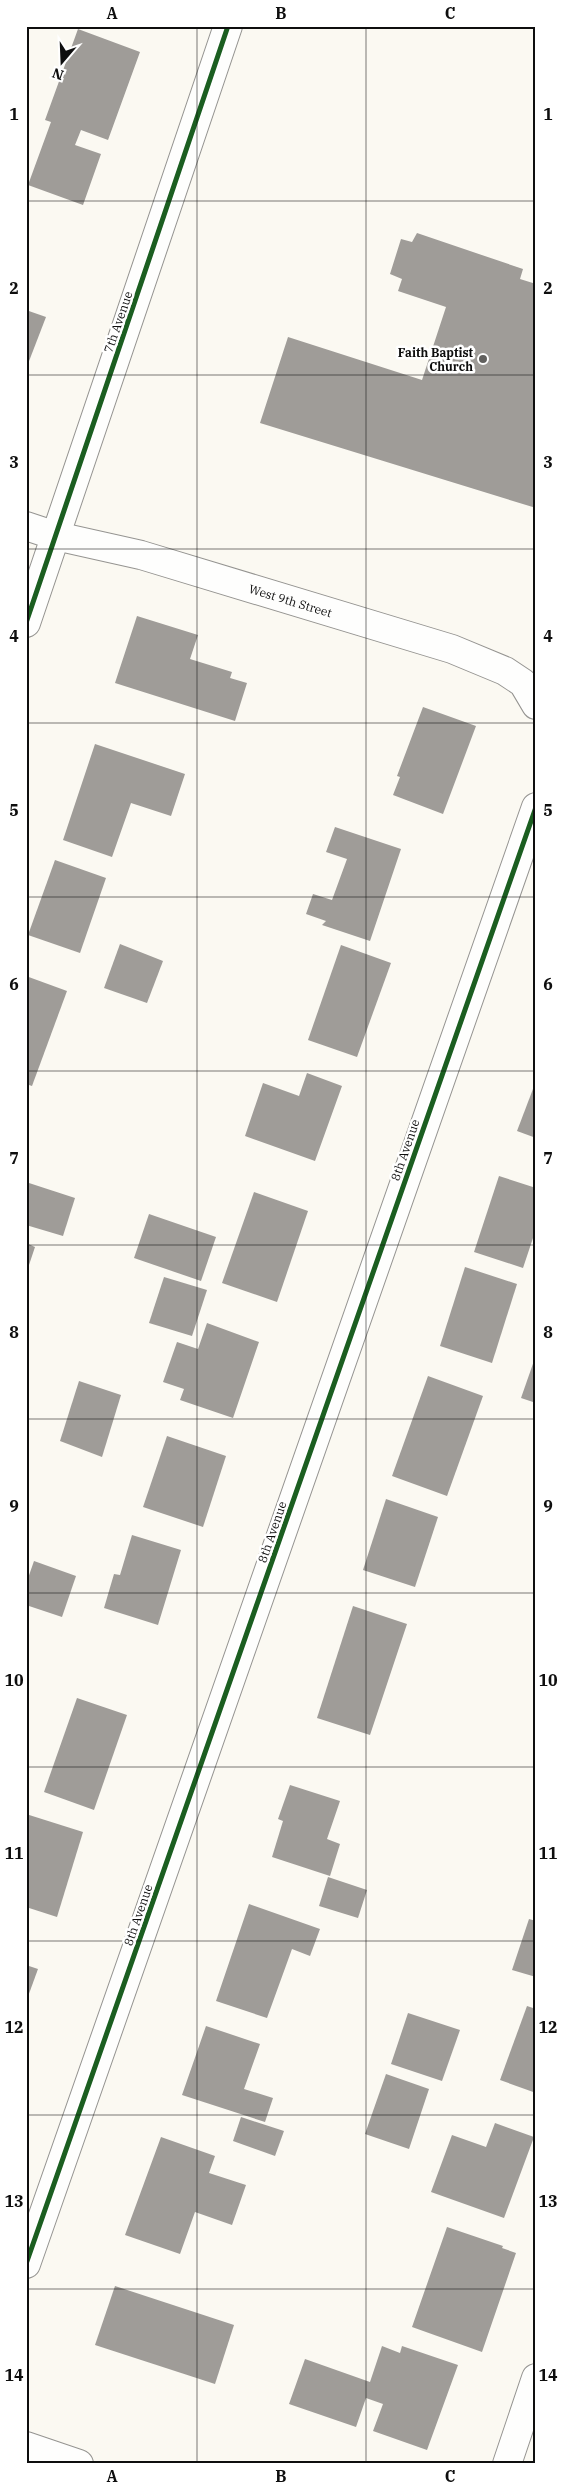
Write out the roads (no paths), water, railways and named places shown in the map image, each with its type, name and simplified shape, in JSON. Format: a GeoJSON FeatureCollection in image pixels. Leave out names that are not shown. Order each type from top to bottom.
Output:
{"type":"FeatureCollection","features":[{"type":"Feature","properties":{"kind":"street","name":"7th Avenue"},"geometry":{"type":"LineString","coordinates":[[26,623],[228,26]]}},
{"type":"Feature","properties":{"kind":"street","name":"West 9th Street"},"geometry":{"type":"LineString","coordinates":[[26,526],[56,536],[141,555],[452,649],[511,675],[523,683],[536,706]]}},
{"type":"Feature","properties":{"kind":"street","name":"8th Avenue"},"geometry":{"type":"LineString","coordinates":[[26,2264],[536,807]]}},
{"type":"Feature","properties":{"kind":"street"},"geometry":{"type":"LineString","coordinates":[[507,2464],[536,2378]]}},
{"type":"Feature","properties":{"kind":"street"},"geometry":{"type":"LineString","coordinates":[[26,2446],[79,2464]]}},
{"type":"Feature","properties":{"kind":"place","name":"Faith Baptist Church"},"geometry":{"type":"Point","coordinates":[483,359]}}]}
